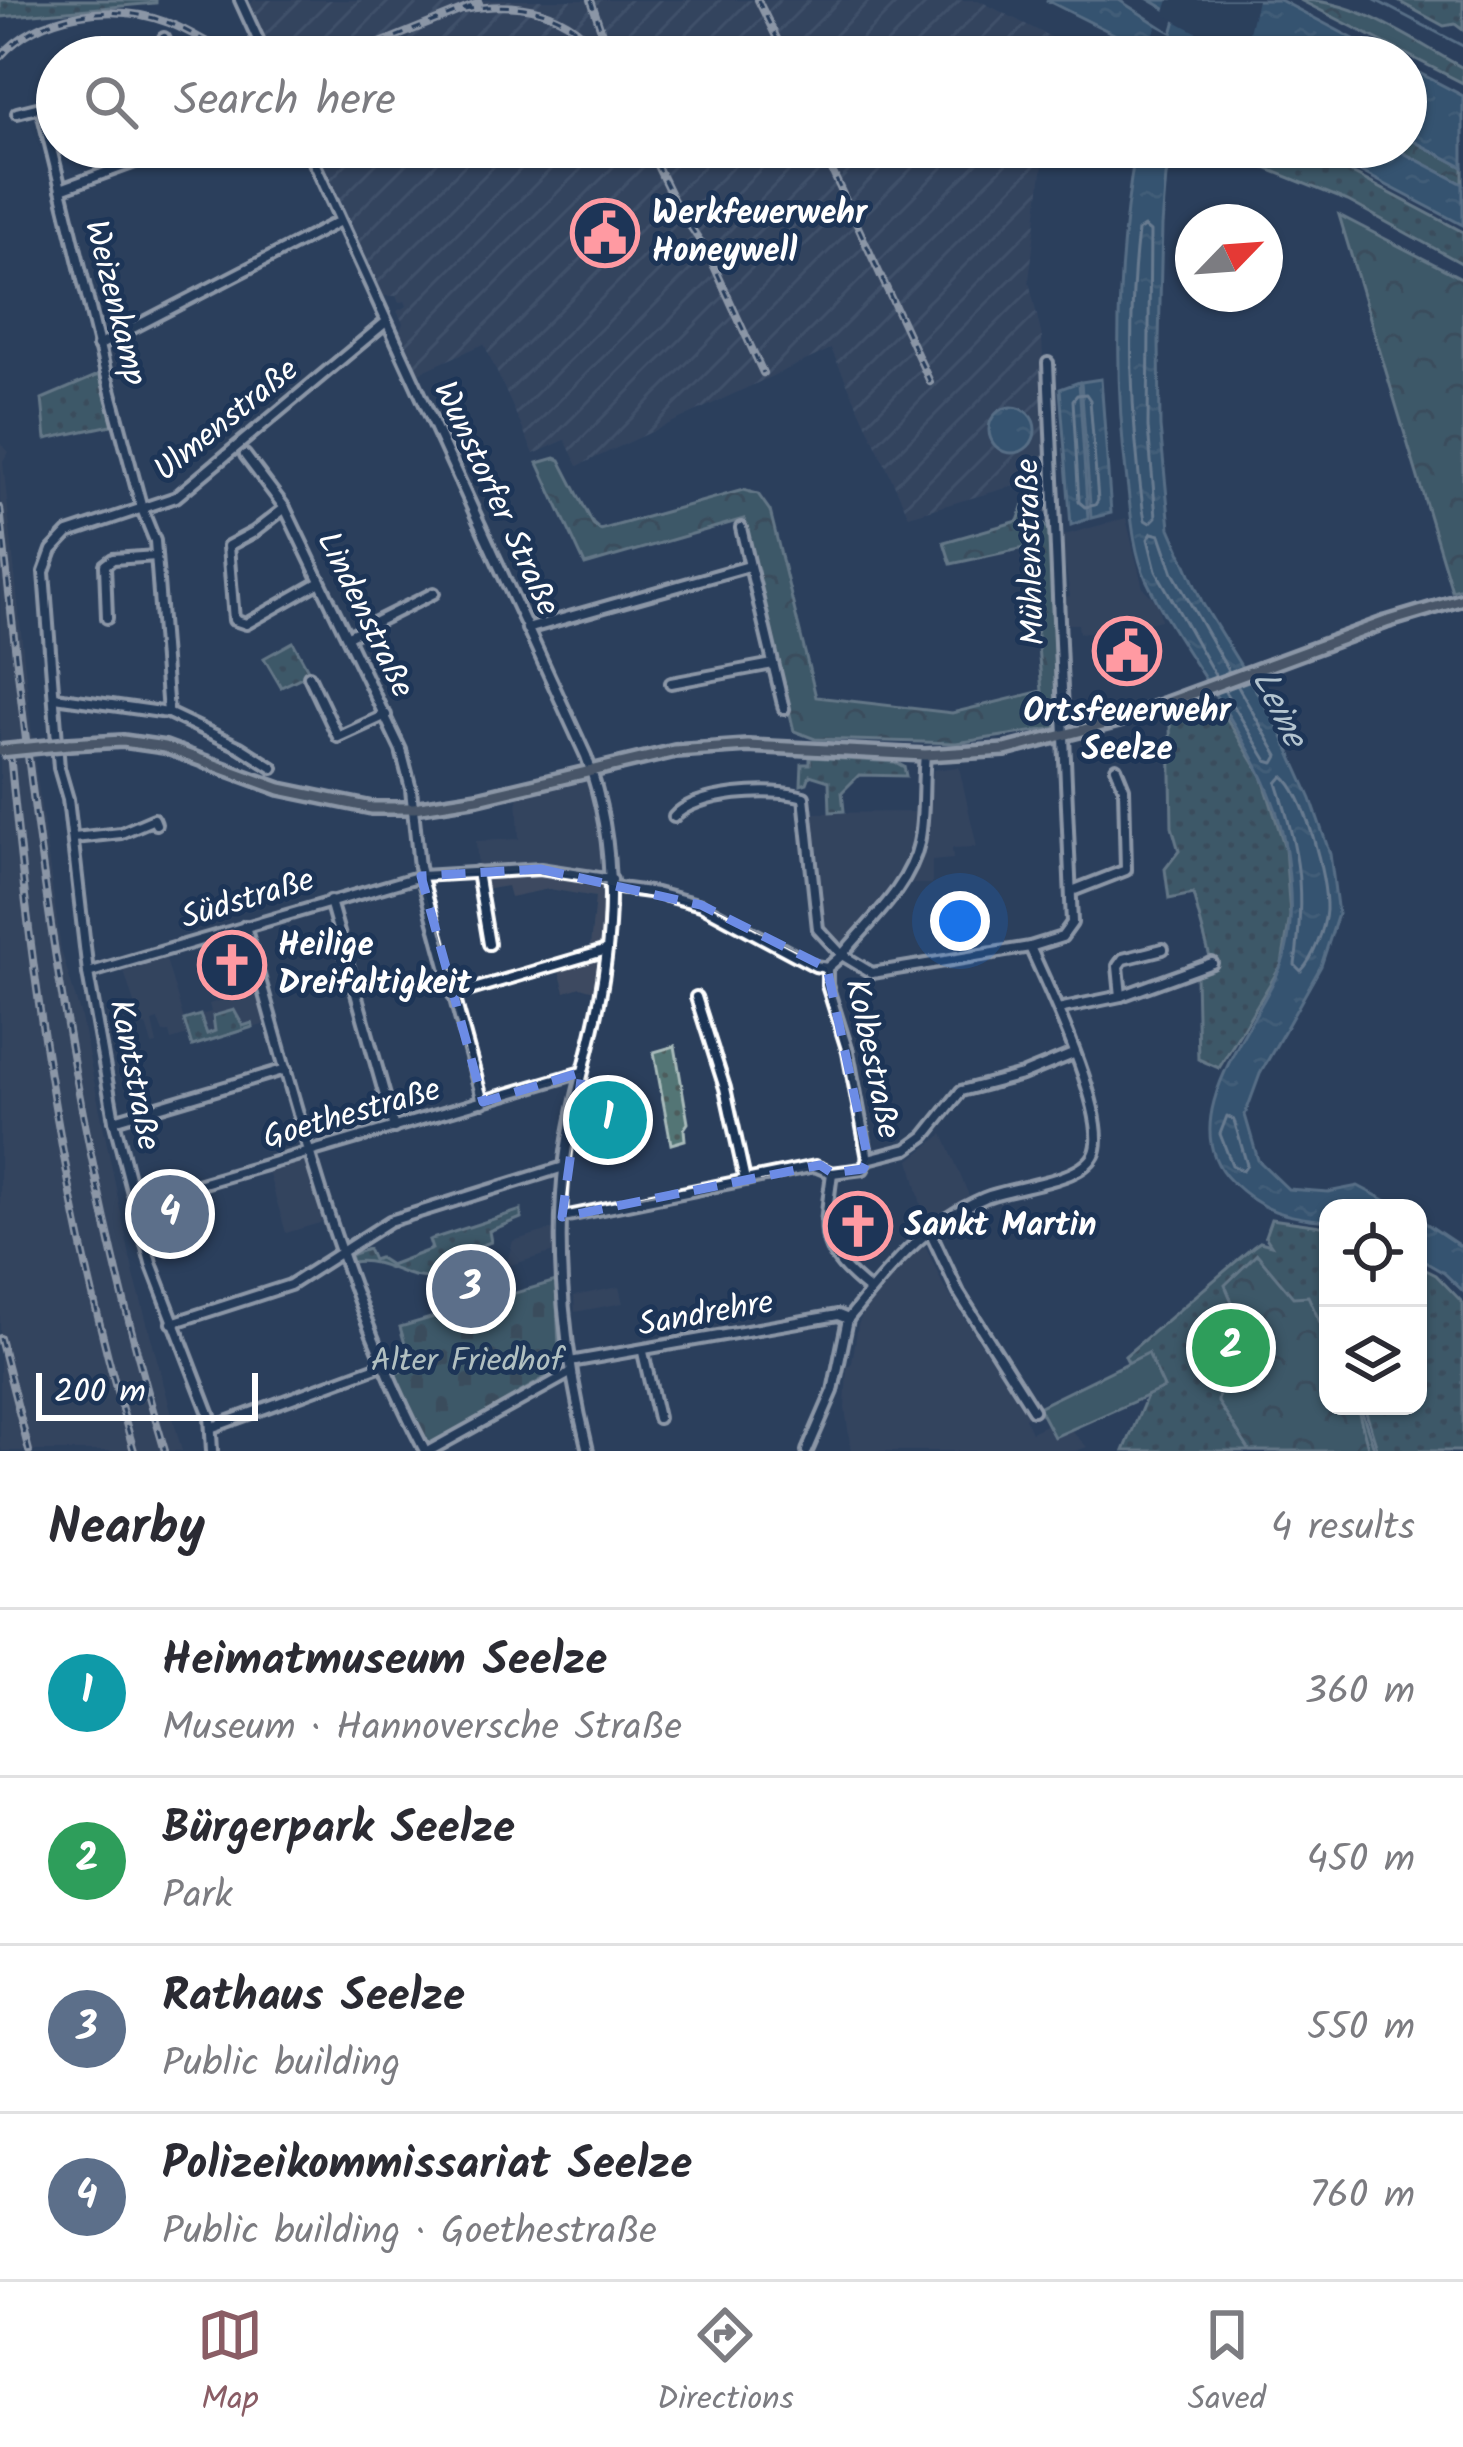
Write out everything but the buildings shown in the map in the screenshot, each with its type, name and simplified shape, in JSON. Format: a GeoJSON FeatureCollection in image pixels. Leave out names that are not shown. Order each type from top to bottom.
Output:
{"type":"FeatureCollection","features":[{"type":"Feature","properties":{"kind":"main road"},"geometry":{"type":"LineString","coordinates":[[0,752],[142,742],[189,753],[316,799],[372,808],[413,808],[478,798],[661,753],[730,747],[925,755],[1005,750],[1063,738],[1167,704],[1386,622],[1463,599]]}},
{"type":"Feature","properties":{"kind":"street"},"geometry":{"type":"LineString","coordinates":[[240,0],[256,36]]}},
{"type":"Feature","properties":{"kind":"street"},"geometry":{"type":"LineString","coordinates":[[17,113],[36,108]]}},
{"type":"Feature","properties":{"kind":"street","name":"Weizenkamp"},"geometry":{"type":"LineString","coordinates":[[56,168],[142,509]]}},
{"type":"Feature","properties":{"kind":"street"},"geometry":{"type":"LineString","coordinates":[[61,189],[118,168]]}},
{"type":"Feature","properties":{"kind":"street","name":"Wunstorfer Straße"},"geometry":{"type":"LineString","coordinates":[[316,168],[590,769],[601,806],[612,884],[608,950],[564,1167],[562,1217],[570,1368],[588,1451]]}},
{"type":"Feature","properties":{"kind":"street"},"geometry":{"type":"LineString","coordinates":[[98,346],[340,221]]}},
{"type":"Feature","properties":{"kind":"street","name":"Ulmenstraße"},"geometry":{"type":"LineString","coordinates":[[168,713],[155,541],[142,509],[176,497],[386,322]]}},
{"type":"Feature","properties":{"kind":"street","name":"Mühlenstraße"},"geometry":{"type":"LineString","coordinates":[[1048,363],[1072,891]]}},
{"type":"Feature","properties":{"kind":"street","name":"Lindenstraße"},"geometry":{"type":"LineString","coordinates":[[245,455],[285,508],[407,768],[422,876],[483,1102]]}},
{"type":"Feature","properties":{"kind":"street"},"geometry":{"type":"LineString","coordinates":[[285,508],[228,546],[234,620],[246,624],[320,582]]}},
{"type":"Feature","properties":{"kind":"street","name":"Kantstraße"},"geometry":{"type":"LineString","coordinates":[[142,509],[68,533],[46,561],[44,593],[56,697],[58,768],[67,790],[88,973],[114,1120],[172,1323],[213,1427],[212,1451]]}},
{"type":"Feature","properties":{"kind":"street"},"geometry":{"type":"LineString","coordinates":[[741,528],[784,709]]}},
{"type":"Feature","properties":{"kind":"street"},"geometry":{"type":"LineString","coordinates":[[107,618],[105,565],[156,556]]}},
{"type":"Feature","properties":{"kind":"street"},"geometry":{"type":"LineString","coordinates":[[527,629],[749,566]]}},
{"type":"Feature","properties":{"kind":"street"},"geometry":{"type":"LineString","coordinates":[[348,636],[434,593]]}},
{"type":"Feature","properties":{"kind":"street"},"geometry":{"type":"LineString","coordinates":[[671,683],[773,664]]}},
{"type":"Feature","properties":{"kind":"street"},"geometry":{"type":"LineString","coordinates":[[309,676],[338,737],[386,715]]}},
{"type":"Feature","properties":{"kind":"street"},"geometry":{"type":"LineString","coordinates":[[56,697],[168,713],[273,768]]}},
{"type":"Feature","properties":{"kind":"street"},"geometry":{"type":"LineString","coordinates":[[827,968],[899,886],[913,863],[919,844],[925,755]]}},
{"type":"Feature","properties":{"kind":"street"},"geometry":{"type":"LineString","coordinates":[[674,817],[682,807],[719,797],[804,797],[818,929],[842,955],[872,974],[1030,947],[1057,940],[1067,932],[1072,923],[1072,891],[1126,870],[1124,788],[1116,767]]}},
{"type":"Feature","properties":{"kind":"street"},"geometry":{"type":"LineString","coordinates":[[73,838],[121,832],[154,819],[156,824]]}},
{"type":"Feature","properties":{"kind":"street","name":"Südstraße"},"geometry":{"type":"LineString","coordinates":[[88,973],[422,876],[540,869],[701,905],[827,968]]}},
{"type":"Feature","properties":{"kind":"street"},"geometry":{"type":"LineString","coordinates":[[476,872],[489,944]]}},
{"type":"Feature","properties":{"kind":"street"},"geometry":{"type":"LineString","coordinates":[[330,901],[394,1128]]}},
{"type":"Feature","properties":{"kind":"street"},"geometry":{"type":"LineString","coordinates":[[245,926],[339,1251],[382,1365],[427,1451],[570,1368]]}},
{"type":"Feature","properties":{"kind":"street"},"geometry":{"type":"LineString","coordinates":[[807,1451],[832,1391],[848,1319],[929,1229],[990,1196],[1054,1180],[1094,1156],[1098,1118],[1030,947]]}},
{"type":"Feature","properties":{"kind":"street"},"geometry":{"type":"LineString","coordinates":[[1121,996],[1118,966],[1123,959],[1162,949]]}},
{"type":"Feature","properties":{"kind":"street"},"geometry":{"type":"LineString","coordinates":[[453,995],[608,950]]}},
{"type":"Feature","properties":{"kind":"street"},"geometry":{"type":"LineString","coordinates":[[1058,1009],[1121,996],[1212,963]]}},
{"type":"Feature","properties":{"kind":"street","name":"Kolbestraße"},"geometry":{"type":"LineString","coordinates":[[827,968],[868,1160]]}},
{"type":"Feature","properties":{"kind":"street"},"geometry":{"type":"LineString","coordinates":[[696,998],[725,1088],[745,1180]]}},
{"type":"Feature","properties":{"kind":"street"},"geometry":{"type":"LineString","coordinates":[[562,1217],[815,1166],[832,1174],[863,1169],[868,1160],[907,1149],[925,1136],[961,1091],[1022,1075],[1072,1054]]}},
{"type":"Feature","properties":{"kind":"street"},"geometry":{"type":"LineString","coordinates":[[114,1120],[286,1069]]}},
{"type":"Feature","properties":{"kind":"street","name":"Goethestraße"},"geometry":{"type":"LineString","coordinates":[[136,1204],[582,1072]]}},
{"type":"Feature","properties":{"kind":"street"},"geometry":{"type":"LineString","coordinates":[[172,1323],[290,1285],[390,1220],[564,1167]]}},
{"type":"Feature","properties":{"kind":"street"},"geometry":{"type":"LineString","coordinates":[[832,1174],[824,1218],[831,1251],[844,1270],[870,1292]]}},
{"type":"Feature","properties":{"kind":"street"},"geometry":{"type":"LineString","coordinates":[[929,1229],[959,1293],[1034,1410]]}},
{"type":"Feature","properties":{"kind":"street","name":"Sandrehre"},"geometry":{"type":"LineString","coordinates":[[570,1368],[838,1315],[848,1319]]}},
{"type":"Feature","properties":{"kind":"street"},"geometry":{"type":"LineString","coordinates":[[643,1352],[658,1418]]}},
{"type":"Feature","properties":{"kind":"street"},"geometry":{"type":"LineString","coordinates":[[213,1427],[382,1365]]}},
{"type":"Feature","properties":{"kind":"highlighted area"},"geometry":{"type":"Polygon","coordinates":[[[540,869],[701,905],[827,968],[868,1159],[863,1169],[832,1173],[820,1165],[562,1217],[582,1072],[483,1102],[421,876],[540,869]]]}},
{"type":"Feature","properties":{"kind":"shaded area"},"geometry":{"type":"Polygon","coordinates":[[[254,0],[978,0],[1049,36],[264,36],[250,5],[254,0]]]}},
{"type":"Feature","properties":{"kind":"shaded area"},"geometry":{"type":"Polygon","coordinates":[[[326,168],[1042,168],[1029,281],[1042,337],[1048,476],[909,516],[831,349],[578,466],[565,440],[534,454],[484,344],[419,373],[400,331],[403,323],[397,311],[407,306],[405,301],[384,296],[326,168]]]}},
{"type":"Feature","properties":{"kind":"shaded area"},"geometry":{"type":"Polygon","coordinates":[[[0,443],[9,452],[3,462],[35,763],[61,950],[80,1013],[133,1271],[182,1451],[2,1451],[0,1445],[0,443]]]}},
{"type":"Feature","properties":{"kind":"shaded area"},"geometry":{"type":"Polygon","coordinates":[[[1126,518],[1143,588],[1157,602],[1161,620],[1079,633],[1078,624],[1066,624],[1065,597],[1070,596],[1061,536],[1126,518]]]}},
{"type":"Feature","properties":{"kind":"shaded area"},"geometry":{"type":"Polygon","coordinates":[[[959,767],[977,847],[952,848],[953,859],[932,861],[932,884],[912,884],[925,845],[933,770],[959,767]]]}},
{"type":"Feature","properties":{"kind":"shaded area"},"geometry":{"type":"Polygon","coordinates":[[[592,775],[610,860],[601,993],[580,987],[565,992],[558,967],[589,957],[595,897],[549,889],[510,897],[507,886],[484,890],[476,841],[519,839],[517,795],[592,775]]]}},
{"type":"Feature","properties":{"kind":"shaded area"},"geometry":{"type":"Polygon","coordinates":[[[916,812],[914,843],[903,872],[844,944],[822,925],[811,813],[916,812]]]}},
{"type":"Feature","properties":{"kind":"shaded area"},"geometry":{"type":"Polygon","coordinates":[[[165,956],[184,1020],[211,1012],[209,1004],[256,989],[266,1024],[192,1046],[188,1035],[171,1040],[158,1020],[152,1022],[157,1044],[152,1045],[123,968],[165,956]]]}},
{"type":"Feature","properties":{"kind":"shaded area"},"geometry":{"type":"Polygon","coordinates":[[[943,1134],[970,1198],[925,1221],[910,1160],[943,1134]]]}},
{"type":"Feature","properties":{"kind":"shaded area"},"geometry":{"type":"Polygon","coordinates":[[[304,1157],[323,1222],[286,1233],[267,1168],[304,1157]]]}},
{"type":"Feature","properties":{"kind":"shaded area"},"geometry":{"type":"Polygon","coordinates":[[[556,1228],[557,1251],[481,1274],[479,1263],[507,1261],[513,1241],[556,1228]]]}},
{"type":"Feature","properties":{"kind":"shaded area"},"geometry":{"type":"Polygon","coordinates":[[[916,1246],[926,1247],[943,1285],[1028,1416],[1031,1432],[1054,1421],[1068,1427],[1087,1447],[1076,1451],[851,1451],[845,1408],[847,1367],[852,1363],[858,1325],[865,1307],[916,1246]]]}},
{"type":"Feature","properties":{"kind":"shaded area"},"geometry":{"type":"Polygon","coordinates":[[[619,1287],[623,1303],[575,1312],[574,1296],[619,1287]]]}},
{"type":"Feature","properties":{"kind":"green space"},"geometry":{"type":"Polygon","coordinates":[[[0,0],[156,0],[156,3],[0,17],[0,0]]]}},
{"type":"Feature","properties":{"kind":"green space"},"geometry":{"type":"Polygon","coordinates":[[[1300,0],[1364,14],[1406,36],[1371,36],[1300,0]]]}},
{"type":"Feature","properties":{"kind":"green space"},"geometry":{"type":"Polygon","coordinates":[[[1396,0],[1463,0],[1463,30],[1455,24],[1444,26],[1396,0]]]}},
{"type":"Feature","properties":{"kind":"green space"},"geometry":{"type":"Polygon","coordinates":[[[1427,48],[1463,68],[1463,83],[1427,65],[1427,48]]]}},
{"type":"Feature","properties":{"kind":"green space"},"geometry":{"type":"Polygon","coordinates":[[[1427,148],[1463,167],[1463,184],[1427,165],[1427,148]]]}},
{"type":"Feature","properties":{"kind":"green space"},"geometry":{"type":"Polygon","coordinates":[[[1266,168],[1343,168],[1463,232],[1463,264],[1348,201],[1266,168]]]}},
{"type":"Feature","properties":{"kind":"green space"},"geometry":{"type":"Polygon","coordinates":[[[1339,215],[1463,279],[1463,588],[1452,591],[1339,215]]]}},
{"type":"Feature","properties":{"kind":"green space"},"geometry":{"type":"Polygon","coordinates":[[[105,372],[116,424],[46,439],[42,399],[105,372]]]}},
{"type":"Feature","properties":{"kind":"green space"},"geometry":{"type":"Polygon","coordinates":[[[555,458],[600,530],[743,490],[758,494],[770,511],[816,697],[952,713],[1042,691],[1029,547],[951,564],[944,542],[1018,521],[1023,507],[1050,530],[1057,728],[956,743],[815,739],[794,731],[744,519],[585,565],[538,463],[555,458]]]}},
{"type":"Feature","properties":{"kind":"green space"},"geometry":{"type":"Polygon","coordinates":[[[293,642],[310,673],[281,687],[264,658],[293,642]]]}},
{"type":"Feature","properties":{"kind":"green space"},"geometry":{"type":"Polygon","coordinates":[[[1219,706],[1262,776],[1285,848],[1290,916],[1282,964],[1219,1068],[1198,1059],[1196,975],[1212,965],[1193,894],[1169,899],[1165,869],[1179,851],[1172,827],[1170,722],[1219,706]]]}},
{"type":"Feature","properties":{"kind":"green space"},"geometry":{"type":"Polygon","coordinates":[[[810,757],[895,762],[904,767],[906,776],[859,775],[842,792],[844,811],[830,812],[829,781],[810,775],[801,785],[802,764],[810,764],[810,757]]]}},
{"type":"Feature","properties":{"kind":"green space"},"geometry":{"type":"Polygon","coordinates":[[[234,1010],[243,1026],[252,1023],[253,1027],[192,1046],[184,1020],[200,1015],[207,1034],[215,1031],[213,1016],[234,1010]]]}},
{"type":"Feature","properties":{"kind":"green space"},"geometry":{"type":"Polygon","coordinates":[[[675,1046],[688,1123],[685,1140],[671,1144],[654,1052],[675,1046]]]}},
{"type":"Feature","properties":{"kind":"green space"},"geometry":{"type":"Polygon","coordinates":[[[521,1210],[521,1218],[489,1231],[491,1242],[438,1261],[441,1277],[352,1262],[350,1255],[368,1249],[373,1260],[379,1258],[390,1265],[432,1249],[429,1240],[521,1210]]]}},
{"type":"Feature","properties":{"kind":"green space"},"geometry":{"type":"Polygon","coordinates":[[[1271,1219],[1319,1226],[1319,1415],[1363,1415],[1375,1451],[1124,1451],[1146,1398],[1125,1356],[1253,1247],[1260,1242],[1271,1245],[1265,1236],[1271,1219]]]}},
{"type":"Feature","properties":{"kind":"green space"},"geometry":{"type":"Polygon","coordinates":[[[1257,1254],[1293,1297],[1308,1296],[1319,1320],[1319,1415],[1359,1415],[1369,1451],[1250,1451],[1218,1402],[1221,1363],[1247,1338],[1225,1285],[1257,1254]]]}},
{"type":"Feature","properties":{"kind":"green space"},"geometry":{"type":"Polygon","coordinates":[[[1427,1270],[1463,1303],[1463,1451],[1378,1451],[1367,1415],[1427,1415],[1427,1270]]]}},
{"type":"Feature","properties":{"kind":"green space","name":"Alter Friedhof"},"geometry":{"type":"Polygon","coordinates":[[[556,1281],[560,1369],[427,1447],[392,1374],[412,1368],[400,1327],[556,1281]]]}},
{"type":"Feature","properties":{"kind":"green space"},"geometry":{"type":"Polygon","coordinates":[[[1148,1353],[1164,1388],[1054,1437],[1038,1407],[1148,1353]]]}},
{"type":"Feature","properties":{"kind":"water"},"geometry":{"type":"Polygon","coordinates":[[[1046,0],[1119,0],[1172,34],[1177,16],[1150,0],[1280,0],[1348,36],[1118,36],[1046,0]]]}},
{"type":"Feature","properties":{"kind":"water"},"geometry":{"type":"Polygon","coordinates":[[[1427,77],[1463,96],[1463,167],[1427,148],[1427,77]]]}},
{"type":"Feature","properties":{"kind":"water"},"geometry":{"type":"Polygon","coordinates":[[[1427,165],[1463,184],[1463,225],[1354,168],[1427,165]]]}},
{"type":"Feature","properties":{"kind":"water"},"geometry":{"type":"Polygon","coordinates":[[[1133,168],[1168,168],[1159,340],[1160,427],[1170,528],[1203,604],[1279,728],[1311,799],[1330,854],[1338,914],[1321,966],[1260,1074],[1245,1115],[1258,1160],[1288,1189],[1328,1192],[1358,1186],[1383,1199],[1319,1199],[1319,1220],[1264,1206],[1231,1181],[1215,1157],[1210,1131],[1224,1074],[1285,955],[1289,880],[1278,816],[1264,780],[1163,612],[1135,543],[1123,439],[1121,272],[1133,168]]]}},
{"type":"Feature","properties":{"kind":"water"},"geometry":{"type":"Polygon","coordinates":[[[1101,379],[1111,513],[1091,518],[1081,382],[1101,379]]]}},
{"type":"Feature","properties":{"kind":"water"},"geometry":{"type":"Polygon","coordinates":[[[1079,382],[1088,519],[1071,525],[1060,389],[1079,382]]]}},
{"type":"Feature","properties":{"kind":"water"},"geometry":{"type":"Polygon","coordinates":[[[1012,407],[1028,414],[1035,430],[1028,446],[1012,453],[996,446],[989,430],[996,414],[1012,407]]]}},
{"type":"Feature","properties":{"kind":"water"},"geometry":{"type":"Polygon","coordinates":[[[1427,1224],[1463,1248],[1463,1291],[1427,1263],[1427,1224]]]}},
{"type":"Feature","properties":{"kind":"pier"},"geometry":{"type":"Polygon","coordinates":[[[1169,0],[1257,0],[1248,36],[1204,36],[1164,15],[1169,0]]]}},
{"type":"Feature","properties":{"kind":"pier"},"geometry":{"type":"Polygon","coordinates":[[[1157,26],[1175,36],[1153,36],[1157,26]]]}},
{"type":"Feature","properties":{"kind":"waterway"},"geometry":{"type":"LineString","coordinates":[[1375,0],[1463,46]]}},
{"type":"Feature","properties":{"kind":"railway"},"geometry":{"type":"LineString","coordinates":[[591,0],[603,36]]}},
{"type":"Feature","properties":{"kind":"railway"},"geometry":{"type":"LineString","coordinates":[[758,0],[776,36]]}},
{"type":"Feature","properties":{"kind":"railway"},"geometry":{"type":"LineString","coordinates":[[398,36],[479,3]]}},
{"type":"Feature","properties":{"kind":"railway"},"geometry":{"type":"LineString","coordinates":[[464,10],[523,8],[559,18],[584,36]]}},
{"type":"Feature","properties":{"kind":"railway"},"geometry":{"type":"LineString","coordinates":[[0,57],[35,30],[78,15],[148,17],[195,36]]}},
{"type":"Feature","properties":{"kind":"railway"},"geometry":{"type":"LineString","coordinates":[[658,168],[708,253],[763,373]]}},
{"type":"Feature","properties":{"kind":"railway"},"geometry":{"type":"LineString","coordinates":[[831,168],[930,382]]}},
{"type":"Feature","properties":{"kind":"railway"},"geometry":{"type":"LineString","coordinates":[[0,508],[60,984],[105,1219],[165,1451]]}},
{"type":"Feature","properties":{"kind":"railway"},"geometry":{"type":"LineString","coordinates":[[10,753],[55,1105],[89,1279],[134,1451]]}},
{"type":"Feature","properties":{"kind":"railway"},"geometry":{"type":"LineString","coordinates":[[0,1338],[29,1451]]}},
{"type":"Feature","properties":{"kind":"place","name":"Werkfeuerwehr Honeywell"},"geometry":{"type":"Point","coordinates":[605,233]}},
{"type":"Feature","properties":{"kind":"place","name":"Ortsfeuerwehr Seelze"},"geometry":{"type":"Point","coordinates":[1127,651]}},
{"type":"Feature","properties":{"kind":"place","name":"Heilige Dreifaltigkeit"},"geometry":{"type":"Point","coordinates":[232,965]}},
{"type":"Feature","properties":{"kind":"place","name":"Heimatmuseum Seelze"},"geometry":{"type":"Point","coordinates":[608,1120]}},
{"type":"Feature","properties":{"kind":"place","name":"Polizeikommissariat Seelze"},"geometry":{"type":"Point","coordinates":[170,1214]}},
{"type":"Feature","properties":{"kind":"place","name":"Sankt Martin"},"geometry":{"type":"Point","coordinates":[858,1226]}},
{"type":"Feature","properties":{"kind":"place","name":"Rathaus Seelze"},"geometry":{"type":"Point","coordinates":[471,1289]}},
{"type":"Feature","properties":{"kind":"place","name":"Bürgerpark Seelze"},"geometry":{"type":"Point","coordinates":[1231,1348]}},
{"type":"Feature","properties":{"kind":"water label","name":"Leine"},"geometry":{"type":"Point","coordinates":[1278,709]}}]}
